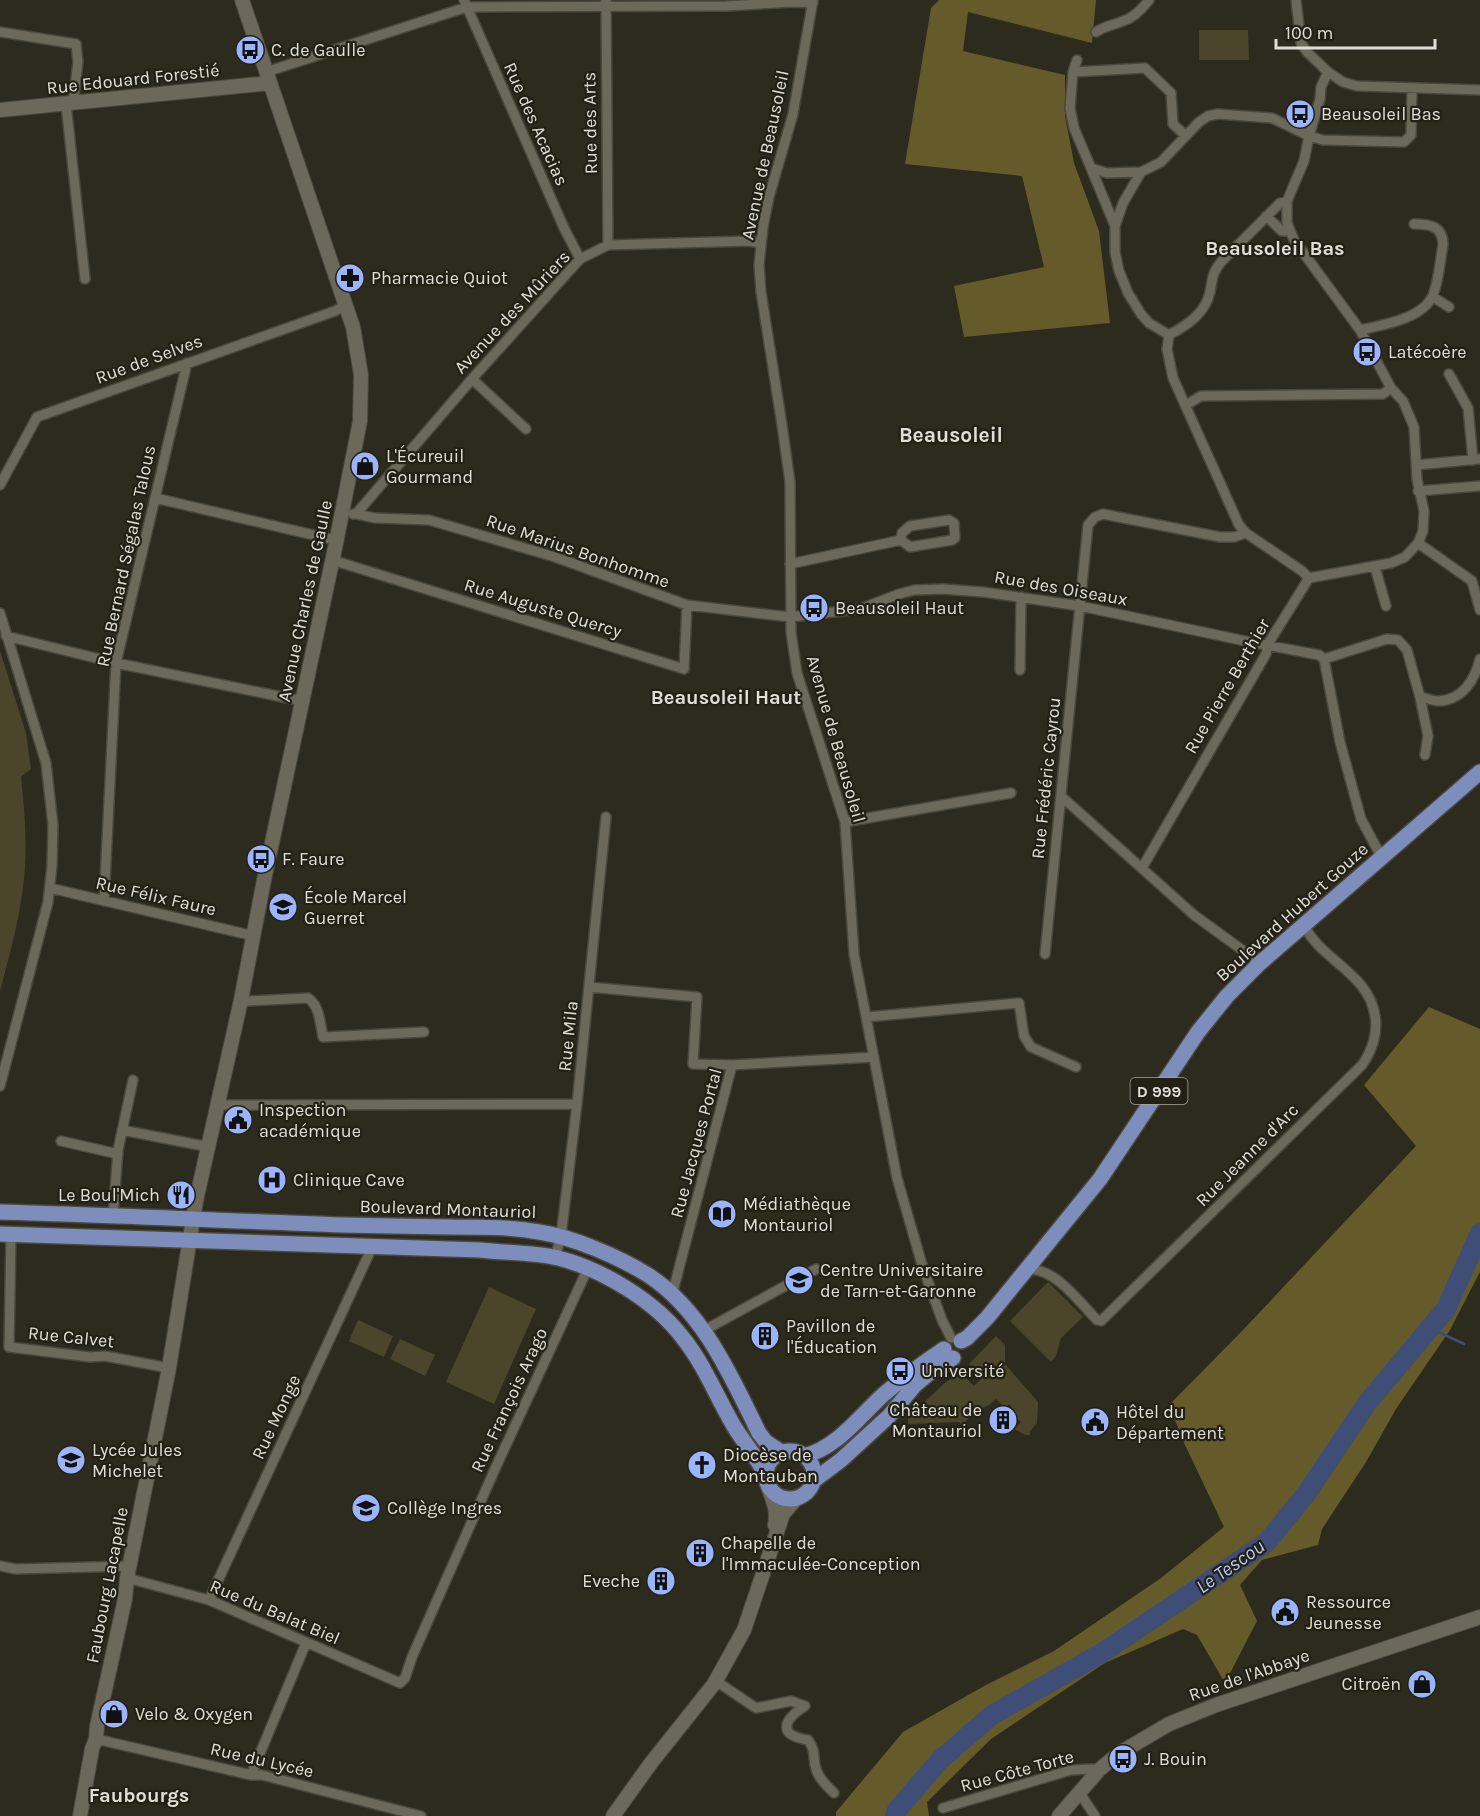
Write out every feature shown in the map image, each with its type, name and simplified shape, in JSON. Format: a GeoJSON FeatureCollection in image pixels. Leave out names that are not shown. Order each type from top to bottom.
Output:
{"type":"FeatureCollection","features":[{"type":"Feature","properties":{"kind":"main road","name":"Boulevard Hubert Gouze"},"geometry":{"type":"LineString","coordinates":[[804,1456],[825,1448],[891,1388],[927,1360],[968,1338],[987,1318],[1100,1179],[1198,1032],[1227,996],[1260,963],[1476,778]]}},
{"type":"Feature","properties":{"kind":"main road","name":"Boulevard Montauriol"},"geometry":{"type":"LineString","coordinates":[[0,1212],[319,1224],[488,1227],[538,1231],[561,1236],[623,1262],[649,1276],[672,1294],[687,1309],[703,1331],[733,1380],[759,1433],[772,1447],[781,1452]]}},
{"type":"Feature","properties":{"kind":"main road"},"geometry":{"type":"LineString","coordinates":[[6,1234],[480,1250],[555,1258],[588,1268],[615,1281],[672,1323],[696,1358],[731,1421],[754,1454],[767,1481],[777,1496],[783,1499],[796,1499],[807,1492],[813,1481],[813,1467],[804,1456],[797,1452],[781,1452],[767,1465],[767,1481]]}},
{"type":"Feature","properties":{"kind":"main road","name":"Boulevard Hubert Gouze"},"geometry":{"type":"LineString","coordinates":[[813,1481],[841,1460],[890,1416],[915,1385],[952,1347]]}},
{"type":"Feature","properties":{"kind":"street","name":"Avenue Charles de Gaulle"},"geometry":{"type":"LineString","coordinates":[[193,1219],[241,1000],[360,421],[361,375],[353,327],[242,0]]}},
{"type":"Feature","properties":{"kind":"street"},"geometry":{"type":"LineString","coordinates":[[1096,32],[1125,21],[1136,14],[1149,0]]}},
{"type":"Feature","properties":{"kind":"street"},"geometry":{"type":"LineString","coordinates":[[1296,0],[1301,43],[1328,72],[1343,82],[1357,86],[1480,90]]}},
{"type":"Feature","properties":{"kind":"street"},"geometry":{"type":"LineString","coordinates":[[268,78],[466,4],[606,3],[727,6],[813,2]]}},
{"type":"Feature","properties":{"kind":"street","name":"Avenue de Beausoleil"},"geometry":{"type":"LineString","coordinates":[[813,2],[793,114],[769,197],[759,265],[761,292],[790,482],[790,617],[797,673],[845,822],[854,954],[903,1202],[923,1268],[952,1347]]}},
{"type":"Feature","properties":{"kind":"street","name":"Rue des Arts"},"geometry":{"type":"LineString","coordinates":[[606,3],[608,246]]}},
{"type":"Feature","properties":{"kind":"street","name":"Rue des Acacias"},"geometry":{"type":"LineString","coordinates":[[466,4],[564,228],[580,259]]}},
{"type":"Feature","properties":{"kind":"street"},"geometry":{"type":"LineString","coordinates":[[0,32],[76,44],[78,62],[70,103],[85,279]]}},
{"type":"Feature","properties":{"kind":"street"},"geometry":{"type":"LineString","coordinates":[[1077,60],[1073,72],[1071,108],[1074,128],[1114,226],[1115,252],[1119,271],[1128,293],[1141,314],[1149,323],[1168,335]]}},
{"type":"Feature","properties":{"kind":"street"},"geometry":{"type":"LineString","coordinates":[[1073,72],[1145,68],[1171,93],[1173,124],[1186,136]]}},
{"type":"Feature","properties":{"kind":"street"},"geometry":{"type":"LineString","coordinates":[[1168,335],[1167,348],[1173,378],[1239,525],[1246,533],[1309,578],[1391,563],[1405,557],[1418,543],[1423,531],[1424,511],[1418,491],[1414,427],[1402,401],[1391,388],[1360,330],[1294,240],[1287,223],[1287,201],[1304,161],[1321,87],[1328,72]]}},
{"type":"Feature","properties":{"kind":"street","name":"Rue Edouard Forestié"},"geometry":{"type":"LineString","coordinates":[[0,110],[268,78]]}},
{"type":"Feature","properties":{"kind":"street"},"geometry":{"type":"LineString","coordinates":[[1091,168],[1107,173],[1141,172],[1161,162],[1199,122],[1208,116],[1218,114],[1272,118],[1309,136],[1323,140],[1404,142],[1411,135],[1412,88]]}},
{"type":"Feature","properties":{"kind":"street"},"geometry":{"type":"LineString","coordinates":[[1114,226],[1123,203],[1141,172]]}},
{"type":"Feature","properties":{"kind":"street"},"geometry":{"type":"LineString","coordinates":[[1168,335],[1194,319],[1205,306],[1214,271],[1221,262],[1280,202],[1287,201]]}},
{"type":"Feature","properties":{"kind":"street"},"geometry":{"type":"LineString","coordinates":[[1266,216],[1282,231],[1289,231]]}},
{"type":"Feature","properties":{"kind":"street"},"geometry":{"type":"LineString","coordinates":[[1360,330],[1410,316],[1432,297],[1443,237],[1440,230],[1434,226],[1414,224]]}},
{"type":"Feature","properties":{"kind":"street","name":"Avenue des Mûriers"},"geometry":{"type":"LineString","coordinates":[[356,514],[471,379],[580,259],[608,246],[749,241],[761,243]]}},
{"type":"Feature","properties":{"kind":"street"},"geometry":{"type":"LineString","coordinates":[[1432,297],[1449,307]]}},
{"type":"Feature","properties":{"kind":"street","name":"Rue de Selves"},"geometry":{"type":"LineString","coordinates":[[0,485],[37,417],[345,306]]}},
{"type":"Feature","properties":{"kind":"street","name":"Rue Bernard Ségalas Talous"},"geometry":{"type":"LineString","coordinates":[[104,901],[116,663],[187,363]]}},
{"type":"Feature","properties":{"kind":"street"},"geometry":{"type":"LineString","coordinates":[[1416,465],[1477,460],[1468,408],[1449,374]]}},
{"type":"Feature","properties":{"kind":"street"},"geometry":{"type":"LineString","coordinates":[[471,379],[526,429]]}},
{"type":"Feature","properties":{"kind":"street"},"geometry":{"type":"LineString","coordinates":[[1186,405],[1201,396],[1383,394],[1391,388]]}},
{"type":"Feature","properties":{"kind":"street"},"geometry":{"type":"LineString","coordinates":[[1418,491],[1480,486]]}},
{"type":"Feature","properties":{"kind":"street"},"geometry":{"type":"LineString","coordinates":[[154,498],[335,540]]}},
{"type":"Feature","properties":{"kind":"street"},"geometry":{"type":"LineString","coordinates":[[341,514],[356,514]]}},
{"type":"Feature","properties":{"kind":"street","name":"Rue Marius Bonhomme"},"geometry":{"type":"LineString","coordinates":[[356,514],[375,518],[429,520],[555,557],[687,605],[790,617]]}},
{"type":"Feature","properties":{"kind":"street","name":"Rue Frédéric Cayrou"},"geometry":{"type":"LineString","coordinates":[[1045,954],[1088,525],[1095,517],[1103,514],[1220,537],[1234,537],[1246,533]]}},
{"type":"Feature","properties":{"kind":"street"},"geometry":{"type":"LineString","coordinates":[[949,520],[954,523],[955,538],[952,540],[910,547],[901,540],[904,530],[910,526],[949,520]]}},
{"type":"Feature","properties":{"kind":"street"},"geometry":{"type":"LineString","coordinates":[[790,564],[901,540]]}},
{"type":"Feature","properties":{"kind":"street"},"geometry":{"type":"LineString","coordinates":[[1418,543],[1472,581],[1480,610]]}},
{"type":"Feature","properties":{"kind":"street","name":"Rue Auguste Quercy"},"geometry":{"type":"LineString","coordinates":[[332,560],[684,669],[687,605]]}},
{"type":"Feature","properties":{"kind":"street"},"geometry":{"type":"LineString","coordinates":[[1375,567],[1386,606]]}},
{"type":"Feature","properties":{"kind":"street","name":"Rue Pierre Berthier"},"geometry":{"type":"LineString","coordinates":[[1142,867],[1266,654],[1268,644],[1309,578]]}},
{"type":"Feature","properties":{"kind":"street","name":"Rue des Oiseaux"},"geometry":{"type":"LineString","coordinates":[[790,617],[860,609],[914,590],[943,589],[982,592],[1080,606],[1319,655],[1324,659]]}},
{"type":"Feature","properties":{"kind":"street"},"geometry":{"type":"LineString","coordinates":[[1020,670],[1021,597]]}},
{"type":"Feature","properties":{"kind":"street"},"geometry":{"type":"LineString","coordinates":[[0,613],[46,763],[52,825],[50,888],[0,1086]]}},
{"type":"Feature","properties":{"kind":"street"},"geometry":{"type":"LineString","coordinates":[[6,636],[116,663],[302,701]]}},
{"type":"Feature","properties":{"kind":"street"},"geometry":{"type":"LineString","coordinates":[[1382,858],[1360,819],[1340,742],[1324,659],[1387,639],[1398,640],[1407,650],[1420,697],[1428,736],[1425,755]]}},
{"type":"Feature","properties":{"kind":"street"},"geometry":{"type":"LineString","coordinates":[[1420,697],[1438,701],[1455,698],[1465,690],[1480,659]]}},
{"type":"Feature","properties":{"kind":"street"},"geometry":{"type":"LineString","coordinates":[[845,822],[1011,793]]}},
{"type":"Feature","properties":{"kind":"street"},"geometry":{"type":"LineString","coordinates":[[1061,796],[1194,915],[1260,963]]}},
{"type":"Feature","properties":{"kind":"street","name":"Rue Mila"},"geometry":{"type":"LineString","coordinates":[[555,1258],[561,1236],[577,1104],[606,817]]}},
{"type":"Feature","properties":{"kind":"street","name":"Rue Félix Faure"},"geometry":{"type":"LineString","coordinates":[[50,888],[254,936]]}},
{"type":"Feature","properties":{"kind":"street","name":"Rue Jeanne d'Arc"},"geometry":{"type":"LineString","coordinates":[[1027,1269],[1037,1269],[1055,1277],[1097,1320],[1101,1321],[1362,1065],[1372,1046],[1377,1026],[1371,1000],[1353,976],[1311,939],[1304,925]]}},
{"type":"Feature","properties":{"kind":"street"},"geometry":{"type":"LineString","coordinates":[[589,987],[698,997],[693,1064],[732,1065]]}},
{"type":"Feature","properties":{"kind":"street"},"geometry":{"type":"LineString","coordinates":[[241,1000],[308,998],[313,1001],[317,1010],[323,1037],[424,1032]]}},
{"type":"Feature","properties":{"kind":"street"},"geometry":{"type":"LineString","coordinates":[[867,1017],[1019,1003],[1024,1036],[1031,1047],[1076,1067]]}},
{"type":"Feature","properties":{"kind":"street","name":"Rue Jacques Portal"},"geometry":{"type":"LineString","coordinates":[[672,1294],[732,1065],[874,1057]]}},
{"type":"Feature","properties":{"kind":"street"},"geometry":{"type":"LineString","coordinates":[[113,1215],[118,1154],[133,1080]]}},
{"type":"Feature","properties":{"kind":"street"},"geometry":{"type":"LineString","coordinates":[[218,1105],[577,1104]]}},
{"type":"Feature","properties":{"kind":"street"},"geometry":{"type":"LineString","coordinates":[[124,1130],[209,1147]]}},
{"type":"Feature","properties":{"kind":"street"},"geometry":{"type":"LineString","coordinates":[[61,1141],[118,1154]]}},
{"type":"Feature","properties":{"kind":"street","name":"Faubourg Lacapelle"},"geometry":{"type":"LineString","coordinates":[[80,1816],[92,1749],[125,1599],[169,1368],[193,1219]]}},
{"type":"Feature","properties":{"kind":"street","name":"Rue Calvet"},"geometry":{"type":"LineString","coordinates":[[6,1234],[9,1347],[90,1357],[105,1356],[169,1368]]}},
{"type":"Feature","properties":{"kind":"street","name":"Rue Monge"},"geometry":{"type":"LineString","coordinates":[[209,1600],[369,1254],[369,1246]]}},
{"type":"Feature","properties":{"kind":"street","name":"Rue François Arago"},"geometry":{"type":"LineString","coordinates":[[405,1678],[412,1657],[495,1469],[588,1268]]}},
{"type":"Feature","properties":{"kind":"street"},"geometry":{"type":"LineString","coordinates":[[703,1331],[816,1269]]}},
{"type":"Feature","properties":{"kind":"street"},"geometry":{"type":"LineString","coordinates":[[762,1574],[777,1517],[775,1503],[767,1481]]}},
{"type":"Feature","properties":{"kind":"street"},"geometry":{"type":"LineString","coordinates":[[613,1816],[651,1762],[716,1681],[744,1630],[783,1514],[796,1499]]}},
{"type":"Feature","properties":{"kind":"street","name":"Rue du Balat Biel"},"geometry":{"type":"LineString","coordinates":[[0,1566],[15,1569],[129,1572],[209,1600],[400,1683],[405,1678]]}},
{"type":"Feature","properties":{"kind":"street","name":"Rue de l'Abbaye"},"geometry":{"type":"LineString","coordinates":[[1059,1816],[1099,1770],[1118,1754],[1169,1724],[1205,1709],[1480,1617]]}},
{"type":"Feature","properties":{"kind":"street"},"geometry":{"type":"LineString","coordinates":[[251,1775],[306,1643]]}},
{"type":"Feature","properties":{"kind":"street"},"geometry":{"type":"LineString","coordinates":[[716,1681],[756,1708],[791,1701],[805,1706],[792,1714],[787,1724],[788,1731],[793,1737],[808,1740],[815,1753],[816,1768],[821,1780],[834,1792]]}},
{"type":"Feature","properties":{"kind":"street","name":"Rue du Lycée"},"geometry":{"type":"LineString","coordinates":[[96,1739],[251,1775],[262,1775],[421,1816]]}},
{"type":"Feature","properties":{"kind":"street","name":"Rue Côte Torte"},"geometry":{"type":"LineString","coordinates":[[943,1808],[1071,1770],[1092,1768],[1099,1770]]}},
{"type":"Feature","properties":{"kind":"street"},"geometry":{"type":"LineString","coordinates":[[1079,1792],[1095,1816]]}},
{"type":"Feature","properties":{"kind":"shaded area"},"geometry":{"type":"Polygon","coordinates":[[[939,0],[1096,0],[1092,43],[968,12],[963,51],[1065,75],[1065,116],[1074,163],[1099,231],[1110,323],[964,337],[954,286],[1044,267],[1022,176],[905,164],[931,8],[939,0]]]}},
{"type":"Feature","properties":{"kind":"shaded area"},"geometry":{"type":"Polygon","coordinates":[[[1199,30],[1248,30],[1249,60],[1199,60],[1199,30]]]}},
{"type":"Feature","properties":{"kind":"shaded area"},"geometry":{"type":"Polygon","coordinates":[[[0,651],[26,733],[31,769],[21,777],[24,805],[25,873],[16,926],[0,991],[0,651]]]}},
{"type":"Feature","properties":{"kind":"shaded area"},"geometry":{"type":"Polygon","coordinates":[[[1429,1007],[1480,1029],[1480,1272],[1450,1330],[1396,1409],[1366,1462],[1322,1529],[1318,1545],[1262,1560],[1240,1585],[1257,1621],[1225,1683],[1197,1635],[1183,1629],[1105,1663],[991,1739],[927,1802],[929,1816],[836,1816],[836,1812],[903,1732],[986,1685],[1054,1651],[1161,1578],[1224,1527],[1185,1445],[1169,1405],[1416,1146],[1364,1085],[1429,1007]]]}},
{"type":"Feature","properties":{"kind":"shaded area"},"geometry":{"type":"Polygon","coordinates":[[[1048,1282],[1083,1317],[1061,1338],[1056,1356],[1051,1362],[1010,1321],[1048,1282]]]}},
{"type":"Feature","properties":{"kind":"shaded area"},"geometry":{"type":"Polygon","coordinates":[[[489,1287],[536,1309],[494,1404],[446,1382],[489,1287]]]}},
{"type":"Feature","properties":{"kind":"shaded area"},"geometry":{"type":"Polygon","coordinates":[[[358,1320],[393,1336],[384,1357],[349,1341],[358,1320]]]}},
{"type":"Feature","properties":{"kind":"shaded area"},"geometry":{"type":"Polygon","coordinates":[[[996,1336],[1005,1345],[1005,1364],[1038,1402],[1037,1423],[1030,1431],[1030,1435],[1014,1429],[1021,1422],[1012,1414],[1015,1411],[1009,1404],[1005,1408],[996,1399],[977,1410],[962,1425],[959,1422],[908,1424],[908,1417],[947,1381],[956,1378],[961,1373],[974,1386],[982,1378],[969,1364],[996,1336]]]}},
{"type":"Feature","properties":{"kind":"shaded area"},"geometry":{"type":"Polygon","coordinates":[[[400,1339],[435,1355],[425,1376],[390,1359],[400,1339]]]}},
{"type":"Feature","properties":{"kind":"waterway","name":"Le Tescou"},"geometry":{"type":"LineString","coordinates":[[895,1816],[897,1810],[940,1760],[992,1715],[1100,1654],[1267,1542],[1306,1494],[1367,1403],[1446,1309],[1480,1233]]}},
{"type":"Feature","properties":{"kind":"waterway"},"geometry":{"type":"LineString","coordinates":[[1430,1328],[1464,1344]]}},
{"type":"Feature","properties":{"kind":"place","name":"C. de Gaulle"},"geometry":{"type":"Point","coordinates":[250,50]}},
{"type":"Feature","properties":{"kind":"place","name":"Beausoleil Bas"},"geometry":{"type":"Point","coordinates":[1300,114]}},
{"type":"Feature","properties":{"kind":"place","name":"Pharmacie Quiot"},"geometry":{"type":"Point","coordinates":[350,278]}},
{"type":"Feature","properties":{"kind":"place","name":"Latécoère"},"geometry":{"type":"Point","coordinates":[1367,352]}},
{"type":"Feature","properties":{"kind":"place","name":"L'Écureuil Gourmand"},"geometry":{"type":"Point","coordinates":[365,466]}},
{"type":"Feature","properties":{"kind":"place","name":"Beausoleil Haut"},"geometry":{"type":"Point","coordinates":[814,608]}},
{"type":"Feature","properties":{"kind":"place","name":"F. Faure"},"geometry":{"type":"Point","coordinates":[261,859]}},
{"type":"Feature","properties":{"kind":"place","name":"École Marcel Guerret"},"geometry":{"type":"Point","coordinates":[283,907]}},
{"type":"Feature","properties":{"kind":"place","name":"Inspection académique"},"geometry":{"type":"Point","coordinates":[238,1120]}},
{"type":"Feature","properties":{"kind":"place","name":"Clinique Cave"},"geometry":{"type":"Point","coordinates":[272,1180]}},
{"type":"Feature","properties":{"kind":"place","name":"Le Boul'Mich"},"geometry":{"type":"Point","coordinates":[181,1195]}},
{"type":"Feature","properties":{"kind":"place","name":"Médiathèque Montauriol"},"geometry":{"type":"Point","coordinates":[722,1214]}},
{"type":"Feature","properties":{"kind":"place","name":"Centre Universitaire de Tarn-et-Garonne"},"geometry":{"type":"Point","coordinates":[799,1280]}},
{"type":"Feature","properties":{"kind":"place","name":"Pavillon de l'Éducation"},"geometry":{"type":"Point","coordinates":[765,1336]}},
{"type":"Feature","properties":{"kind":"place","name":"Université"},"geometry":{"type":"Point","coordinates":[900,1371]}},
{"type":"Feature","properties":{"kind":"place","name":"Château de Montauriol"},"geometry":{"type":"Point","coordinates":[1003,1420]}},
{"type":"Feature","properties":{"kind":"place","name":"Hôtel du Département"},"geometry":{"type":"Point","coordinates":[1095,1422]}},
{"type":"Feature","properties":{"kind":"place","name":"Lycée Jules Michelet"},"geometry":{"type":"Point","coordinates":[71,1460]}},
{"type":"Feature","properties":{"kind":"place","name":"Diocèse de Montauban"},"geometry":{"type":"Point","coordinates":[702,1465]}},
{"type":"Feature","properties":{"kind":"place","name":"Collège Ingres"},"geometry":{"type":"Point","coordinates":[366,1508]}},
{"type":"Feature","properties":{"kind":"place","name":"Chapelle de l'Immaculée-Conception"},"geometry":{"type":"Point","coordinates":[700,1553]}},
{"type":"Feature","properties":{"kind":"place","name":"Eveche"},"geometry":{"type":"Point","coordinates":[661,1581]}},
{"type":"Feature","properties":{"kind":"place","name":"Ressource Jeunesse"},"geometry":{"type":"Point","coordinates":[1285,1612]}},
{"type":"Feature","properties":{"kind":"place","name":"Citroën"},"geometry":{"type":"Point","coordinates":[1422,1684]}},
{"type":"Feature","properties":{"kind":"place","name":"Velo & Oxygen"},"geometry":{"type":"Point","coordinates":[114,1714]}},
{"type":"Feature","properties":{"kind":"place","name":"J. Bouin"},"geometry":{"type":"Point","coordinates":[1123,1759]}},
{"type":"Feature","properties":{"kind":"district","name":"Beausoleil Bas"},"geometry":{"type":"Point","coordinates":[1275,248]}},
{"type":"Feature","properties":{"kind":"district","name":"Beausoleil"},"geometry":{"type":"Point","coordinates":[951,435]}},
{"type":"Feature","properties":{"kind":"district","name":"Beausoleil Haut"},"geometry":{"type":"Point","coordinates":[726,697]}},
{"type":"Feature","properties":{"kind":"district","name":"Faubourgs"},"geometry":{"type":"Point","coordinates":[139,1795]}}]}
